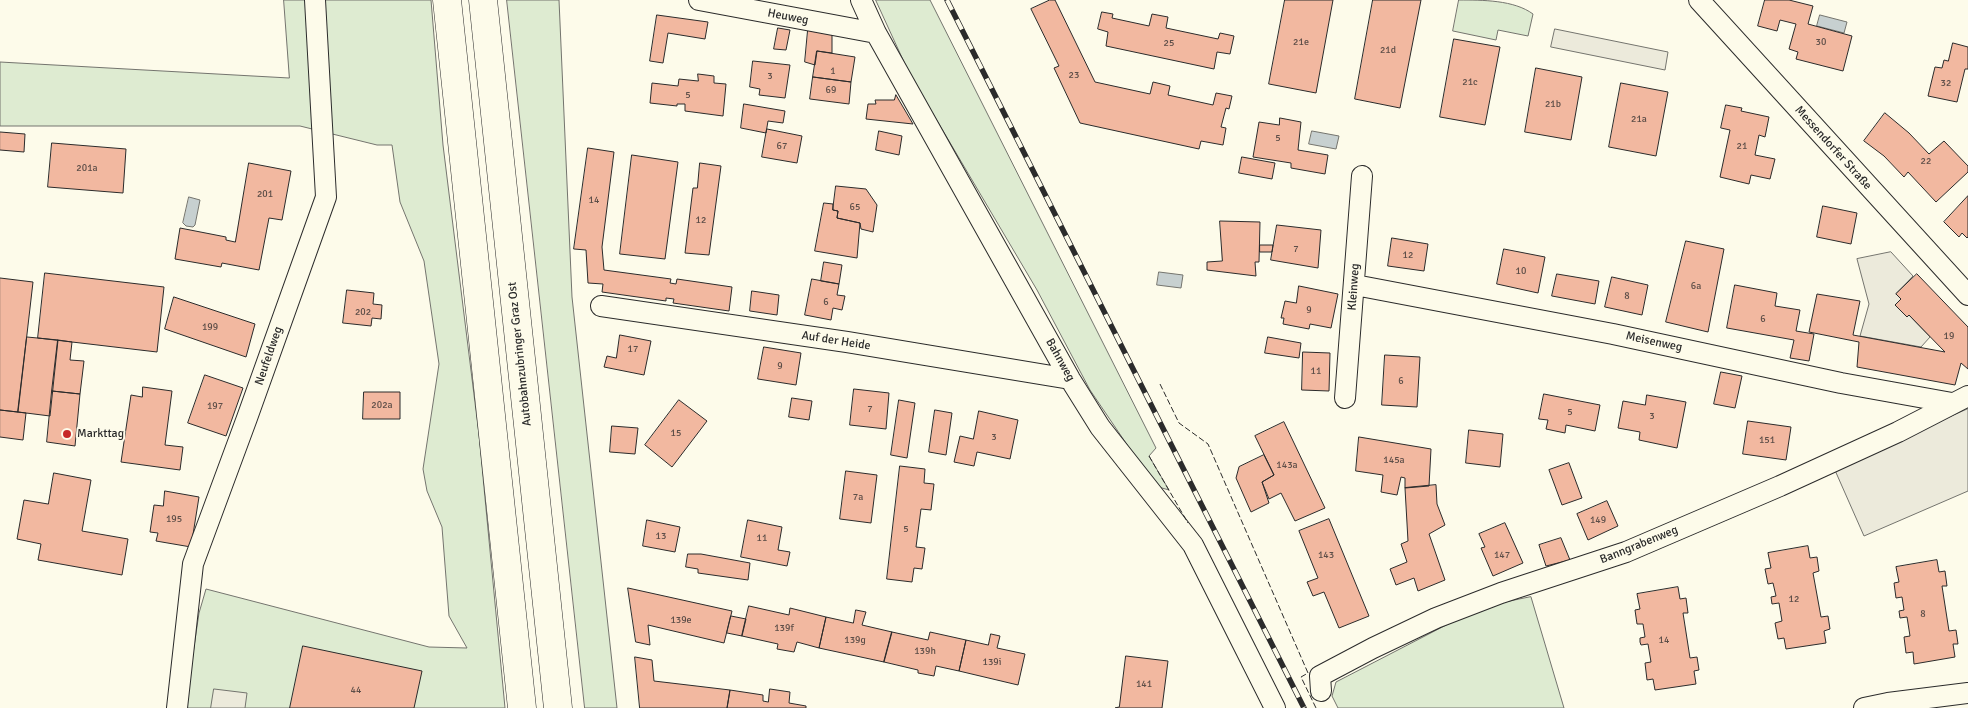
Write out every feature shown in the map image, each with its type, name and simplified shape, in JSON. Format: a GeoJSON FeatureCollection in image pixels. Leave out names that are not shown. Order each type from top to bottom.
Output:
{"type":"FeatureCollection","features":[{"type":"Feature","properties":{"kind":"highway"},"geometry":{"type":"LineString","coordinates":[[448,0],[522,708]]}},
{"type":"Feature","properties":{"kind":"highway","name":"Autobahnzubringer Graz Ost"},"geometry":{"type":"LineString","coordinates":[[483,0],[558,708]]}},
{"type":"Feature","properties":{"kind":"street","name":"Neufeldweg"},"geometry":{"type":"LineString","coordinates":[[176,708],[193,564],[248,418],[326,197],[315,0]]}},
{"type":"Feature","properties":{"kind":"street","name":"Heuweg"},"geometry":{"type":"LineString","coordinates":[[699,0],[876,33]]}},
{"type":"Feature","properties":{"kind":"street","name":"Bahnweg"},"geometry":{"type":"LineString","coordinates":[[861,0],[876,33],[1070,379],[1100,427],[1193,545],[1268,706]]}},
{"type":"Feature","properties":{"kind":"street","name":"Messendorfer Straße"},"geometry":{"type":"LineString","coordinates":[[1699,0],[1968,295]]}},
{"type":"Feature","properties":{"kind":"street","name":"Kleinweg"},"geometry":{"type":"LineString","coordinates":[[1345,398],[1362,176]]}},
{"type":"Feature","properties":{"kind":"street","name":"Meisenweg"},"geometry":{"type":"LineString","coordinates":[[1354,285],[1614,334],[1841,382],[1960,400]]}},
{"type":"Feature","properties":{"kind":"street","name":"Auf der Heide"},"geometry":{"type":"LineString","coordinates":[[601,306],[856,344],[1070,379]]}},
{"type":"Feature","properties":{"kind":"street","name":"Banngrabenweg"},"geometry":{"type":"LineString","coordinates":[[1321,691],[1320,676],[1418,626],[1501,593],[1626,552],[1898,432],[1960,400]]}},
{"type":"Feature","properties":{"kind":"street"},"geometry":{"type":"LineString","coordinates":[[1864,708],[1968,692]]}},
{"type":"Feature","properties":{"kind":"green space"},"geometry":{"type":"Polygon","coordinates":[[[284,0],[431,0],[443,145],[479,435],[505,708],[185,708],[199,613],[206,589],[429,647],[467,648],[449,616],[442,527],[427,491],[423,469],[439,364],[424,261],[400,202],[392,145],[377,145],[300,126],[0,126],[0,62],[289,78],[284,0]]]}},
{"type":"Feature","properties":{"kind":"green space"},"geometry":{"type":"Polygon","coordinates":[[[507,0],[559,0],[572,297],[617,708],[585,708],[507,0]]]}},
{"type":"Feature","properties":{"kind":"green space"},"geometry":{"type":"Polygon","coordinates":[[[876,0],[930,0],[1156,448],[1149,456],[1169,490],[1155,486],[1090,390],[1037,290],[910,75],[876,0]]]}},
{"type":"Feature","properties":{"kind":"green space"},"geometry":{"type":"Polygon","coordinates":[[[1459,0],[1508,3],[1525,9],[1533,14],[1528,36],[1498,30],[1496,40],[1453,31],[1459,0]]]}},
{"type":"Feature","properties":{"kind":"green space"},"geometry":{"type":"Polygon","coordinates":[[[1531,597],[1564,708],[1338,708],[1332,696],[1336,682],[1481,607],[1531,597]]]}},
{"type":"Feature","properties":{"kind":"shaded area"},"geometry":{"type":"Polygon","coordinates":[[[1820,15],[1847,22],[1844,33],[1817,26],[1820,15]]]}},
{"type":"Feature","properties":{"kind":"shaded area"},"geometry":{"type":"Polygon","coordinates":[[[1555,29],[1668,52],[1665,70],[1551,47],[1555,29]]]}},
{"type":"Feature","properties":{"kind":"shaded area"},"geometry":{"type":"Polygon","coordinates":[[[1312,131],[1339,136],[1336,149],[1309,144],[1312,131]]]}},
{"type":"Feature","properties":{"kind":"shaded area"},"geometry":{"type":"Polygon","coordinates":[[[189,197],[200,200],[193,227],[186,226],[183,223],[189,197]]]}},
{"type":"Feature","properties":{"kind":"shaded area"},"geometry":{"type":"Polygon","coordinates":[[[1891,252],[1913,276],[1896,294],[1901,299],[1895,305],[1907,317],[1909,315],[1930,337],[1921,347],[1860,336],[1869,304],[1857,259],[1891,252]]]}},
{"type":"Feature","properties":{"kind":"shaded area"},"geometry":{"type":"Polygon","coordinates":[[[1159,272],[1183,275],[1181,288],[1157,285],[1159,272]]]}},
{"type":"Feature","properties":{"kind":"shaded area"},"geometry":{"type":"Polygon","coordinates":[[[1968,409],[1968,491],[1864,536],[1834,468],[1968,409]]]}},
{"type":"Feature","properties":{"kind":"shaded area"},"geometry":{"type":"Polygon","coordinates":[[[214,689],[247,693],[245,708],[211,708],[214,689]]]}},
{"type":"Feature","properties":{"kind":"building"},"geometry":{"type":"Polygon","coordinates":[[[1050,0],[1055,0],[1095,82],[1150,94],[1153,82],[1170,86],[1168,95],[1213,105],[1216,93],[1232,96],[1229,109],[1226,108],[1221,127],[1226,128],[1223,145],[1201,141],[1199,149],[1080,123],[1054,68],[1059,66],[1031,9],[1050,0]]]}},
{"type":"Feature","properties":{"kind":"building"},"geometry":{"type":"Polygon","coordinates":[[[1285,0],[1333,0],[1316,93],[1269,84],[1285,0]]]}},
{"type":"Feature","properties":{"kind":"building"},"geometry":{"type":"Polygon","coordinates":[[[1373,0],[1421,0],[1400,108],[1355,99],[1373,0]]]}},
{"type":"Feature","properties":{"kind":"building"},"geometry":{"type":"Polygon","coordinates":[[[1765,0],[1789,0],[1813,6],[1808,24],[1852,36],[1843,71],[1796,59],[1798,52],[1789,49],[1796,24],[1780,20],[1777,31],[1758,26],[1765,0]]]}},
{"type":"Feature","properties":{"kind":"building"},"geometry":{"type":"Polygon","coordinates":[[[1102,12],[1113,14],[1112,18],[1149,26],[1152,14],[1168,17],[1166,28],[1218,39],[1220,33],[1234,36],[1230,54],[1217,52],[1214,69],[1106,46],[1108,32],[1098,29],[1102,12]]]}},
{"type":"Feature","properties":{"kind":"building"},"geometry":{"type":"Polygon","coordinates":[[[657,15],[708,22],[705,39],[668,33],[663,63],[650,61],[657,15]]]}},
{"type":"Feature","properties":{"kind":"building"},"geometry":{"type":"Polygon","coordinates":[[[778,28],[790,30],[786,50],[774,49],[778,28]]]}},
{"type":"Feature","properties":{"kind":"building"},"geometry":{"type":"Polygon","coordinates":[[[808,30],[832,33],[832,53],[817,51],[815,65],[805,62],[808,30]]]}},
{"type":"Feature","properties":{"kind":"building"},"geometry":{"type":"Polygon","coordinates":[[[1454,39],[1500,47],[1485,125],[1440,117],[1454,39]]]}},
{"type":"Feature","properties":{"kind":"building"},"geometry":{"type":"Polygon","coordinates":[[[1953,43],[1968,47],[1968,69],[1965,69],[1957,102],[1928,96],[1935,67],[1942,68],[1944,60],[1948,61],[1953,43]]]}},
{"type":"Feature","properties":{"kind":"building"},"geometry":{"type":"Polygon","coordinates":[[[817,51],[855,57],[851,82],[813,77],[817,51]]]}},
{"type":"Feature","properties":{"kind":"building"},"geometry":{"type":"Polygon","coordinates":[[[753,61],[790,65],[785,98],[759,95],[760,89],[750,87],[753,61]]]}},
{"type":"Feature","properties":{"kind":"building"},"geometry":{"type":"Polygon","coordinates":[[[1536,68],[1582,77],[1571,140],[1525,132],[1536,68]]]}},
{"type":"Feature","properties":{"kind":"building"},"geometry":{"type":"Polygon","coordinates":[[[698,74],[714,76],[714,83],[726,84],[723,116],[685,111],[685,104],[677,104],[677,106],[650,103],[652,83],[678,86],[679,79],[698,81],[698,74]]]}},
{"type":"Feature","properties":{"kind":"building"},"geometry":{"type":"Polygon","coordinates":[[[813,77],[851,82],[849,104],[810,99],[813,77]]]}},
{"type":"Feature","properties":{"kind":"building"},"geometry":{"type":"Polygon","coordinates":[[[1621,83],[1668,92],[1656,156],[1609,147],[1621,83]]]}},
{"type":"Feature","properties":{"kind":"building"},"geometry":{"type":"Polygon","coordinates":[[[896,95],[913,124],[866,119],[868,104],[876,104],[875,100],[894,100],[896,95]]]}},
{"type":"Feature","properties":{"kind":"building"},"geometry":{"type":"Polygon","coordinates":[[[744,104],[785,111],[783,123],[768,121],[766,133],[741,128],[744,104]]]}},
{"type":"Feature","properties":{"kind":"building"},"geometry":{"type":"Polygon","coordinates":[[[1726,105],[1742,108],[1741,111],[1769,117],[1765,137],[1759,135],[1755,155],[1775,159],[1770,179],[1751,175],[1749,184],[1720,177],[1730,130],[1721,128],[1726,105]]]}},
{"type":"Feature","properties":{"kind":"building"},"geometry":{"type":"Polygon","coordinates":[[[1885,113],[1909,133],[1929,154],[1944,141],[1968,166],[1968,172],[1936,202],[1908,172],[1904,177],[1884,156],[1864,141],[1885,113]]]}},
{"type":"Feature","properties":{"kind":"building"},"geometry":{"type":"Polygon","coordinates":[[[1280,118],[1301,122],[1298,150],[1328,155],[1325,174],[1291,168],[1291,163],[1253,157],[1259,122],[1279,125],[1280,118]]]}},
{"type":"Feature","properties":{"kind":"building"},"geometry":{"type":"Polygon","coordinates":[[[767,129],[802,136],[797,163],[762,157],[767,129]]]}},
{"type":"Feature","properties":{"kind":"building"},"geometry":{"type":"Polygon","coordinates":[[[879,131],[902,136],[899,155],[876,150],[879,131]]]}},
{"type":"Feature","properties":{"kind":"building"},"geometry":{"type":"Polygon","coordinates":[[[0,132],[25,134],[24,152],[0,150],[0,132]]]}},
{"type":"Feature","properties":{"kind":"building"},"geometry":{"type":"Polygon","coordinates":[[[52,143],[126,149],[123,193],[48,187],[52,143]]]}},
{"type":"Feature","properties":{"kind":"building"},"geometry":{"type":"Polygon","coordinates":[[[588,148],[614,152],[602,247],[604,270],[671,279],[670,283],[676,284],[677,279],[732,287],[729,311],[673,303],[674,299],[666,298],[666,301],[602,292],[603,284],[588,283],[586,250],[574,249],[588,148]]]}},
{"type":"Feature","properties":{"kind":"building"},"geometry":{"type":"Polygon","coordinates":[[[632,155],[678,162],[665,259],[620,254],[632,155]]]}},
{"type":"Feature","properties":{"kind":"building"},"geometry":{"type":"Polygon","coordinates":[[[1242,157],[1275,163],[1272,179],[1239,173],[1242,157]]]}},
{"type":"Feature","properties":{"kind":"building"},"geometry":{"type":"Polygon","coordinates":[[[249,163],[291,171],[282,220],[269,218],[259,270],[222,263],[221,267],[175,259],[180,228],[226,237],[226,240],[235,242],[249,163]]]}},
{"type":"Feature","properties":{"kind":"building"},"geometry":{"type":"Polygon","coordinates":[[[700,163],[721,166],[709,255],[685,253],[693,188],[697,188],[700,163]]]}},
{"type":"Feature","properties":{"kind":"building"},"geometry":{"type":"Polygon","coordinates":[[[836,186],[866,189],[877,205],[873,232],[861,229],[860,223],[837,218],[838,211],[833,210],[836,186]]]}},
{"type":"Feature","properties":{"kind":"building"},"geometry":{"type":"Polygon","coordinates":[[[1968,196],[1967,238],[1962,233],[1959,237],[1944,222],[1968,196]]]}},
{"type":"Feature","properties":{"kind":"building"},"geometry":{"type":"Polygon","coordinates":[[[824,203],[833,204],[833,210],[838,211],[837,218],[860,223],[857,258],[815,251],[824,203]]]}},
{"type":"Feature","properties":{"kind":"building"},"geometry":{"type":"Polygon","coordinates":[[[1823,206],[1857,213],[1851,244],[1817,237],[1823,206]]]}},
{"type":"Feature","properties":{"kind":"building"},"geometry":{"type":"Polygon","coordinates":[[[1220,221],[1260,222],[1259,262],[1255,262],[1256,276],[1207,270],[1207,262],[1222,261],[1220,221]]]}},
{"type":"Feature","properties":{"kind":"building"},"geometry":{"type":"Polygon","coordinates":[[[1277,225],[1321,230],[1318,268],[1271,260],[1277,225]]]}},
{"type":"Feature","properties":{"kind":"building"},"geometry":{"type":"Polygon","coordinates":[[[1392,238],[1428,244],[1424,271],[1388,266],[1392,238]]]}},
{"type":"Feature","properties":{"kind":"building"},"geometry":{"type":"Polygon","coordinates":[[[1686,241],[1724,249],[1708,332],[1666,322],[1686,241]]]}},
{"type":"Feature","properties":{"kind":"building"},"geometry":{"type":"Polygon","coordinates":[[[1260,245],[1273,245],[1272,252],[1260,252],[1260,245]]]}},
{"type":"Feature","properties":{"kind":"building"},"geometry":{"type":"Polygon","coordinates":[[[1504,249],[1545,257],[1538,293],[1497,284],[1504,249]]]}},
{"type":"Feature","properties":{"kind":"building"},"geometry":{"type":"Polygon","coordinates":[[[824,262],[842,265],[839,284],[821,281],[824,262]]]}},
{"type":"Feature","properties":{"kind":"building"},"geometry":{"type":"Polygon","coordinates":[[[45,273],[164,287],[157,352],[38,338],[45,273]]]}},
{"type":"Feature","properties":{"kind":"building"},"geometry":{"type":"Polygon","coordinates":[[[1557,274],[1599,281],[1595,304],[1552,296],[1557,274]]]}},
{"type":"Feature","properties":{"kind":"building"},"geometry":{"type":"Polygon","coordinates":[[[1917,274],[1968,327],[1968,369],[1961,363],[1955,385],[1857,367],[1859,342],[1809,332],[1817,294],[1860,301],[1853,335],[1945,352],[1909,315],[1907,317],[1895,305],[1901,299],[1896,294],[1917,274]]]}},
{"type":"Feature","properties":{"kind":"building"},"geometry":{"type":"Polygon","coordinates":[[[1612,277],[1648,285],[1642,315],[1605,307],[1612,277]]]}},
{"type":"Feature","properties":{"kind":"building"},"geometry":{"type":"Polygon","coordinates":[[[0,278],[33,282],[18,412],[0,410],[0,278]]]}},
{"type":"Feature","properties":{"kind":"building"},"geometry":{"type":"Polygon","coordinates":[[[812,279],[839,284],[837,295],[845,296],[842,310],[833,308],[831,320],[805,315],[812,279]]]}},
{"type":"Feature","properties":{"kind":"building"},"geometry":{"type":"Polygon","coordinates":[[[1735,285],[1777,293],[1775,306],[1800,310],[1796,331],[1814,334],[1809,361],[1790,358],[1794,340],[1727,328],[1735,285]]]}},
{"type":"Feature","properties":{"kind":"building"},"geometry":{"type":"Polygon","coordinates":[[[1299,286],[1338,294],[1331,328],[1310,324],[1309,329],[1283,324],[1284,318],[1281,318],[1285,301],[1296,303],[1299,286]]]}},
{"type":"Feature","properties":{"kind":"building"},"geometry":{"type":"Polygon","coordinates":[[[347,290],[374,293],[373,304],[382,305],[381,319],[372,318],[371,326],[343,323],[347,290]]]}},
{"type":"Feature","properties":{"kind":"building"},"geometry":{"type":"Polygon","coordinates":[[[752,291],[779,295],[777,315],[750,311],[752,291]]]}},
{"type":"Feature","properties":{"kind":"building"},"geometry":{"type":"Polygon","coordinates":[[[174,297],[255,324],[246,357],[165,329],[174,297]]]}},
{"type":"Feature","properties":{"kind":"building"},"geometry":{"type":"Polygon","coordinates":[[[620,335],[651,341],[644,375],[604,367],[607,356],[616,358],[620,335]]]}},
{"type":"Feature","properties":{"kind":"building"},"geometry":{"type":"Polygon","coordinates":[[[27,337],[58,340],[50,416],[18,412],[27,337]]]}},
{"type":"Feature","properties":{"kind":"building"},"geometry":{"type":"Polygon","coordinates":[[[1268,337],[1301,343],[1299,358],[1265,353],[1268,337]]]}},
{"type":"Feature","properties":{"kind":"building"},"geometry":{"type":"Polygon","coordinates":[[[58,340],[72,342],[70,360],[84,361],[80,394],[52,391],[58,340]]]}},
{"type":"Feature","properties":{"kind":"building"},"geometry":{"type":"Polygon","coordinates":[[[764,347],[801,353],[796,385],[758,379],[764,347]]]}},
{"type":"Feature","properties":{"kind":"building"},"geometry":{"type":"Polygon","coordinates":[[[1303,352],[1330,353],[1329,391],[1302,390],[1303,352]]]}},
{"type":"Feature","properties":{"kind":"building"},"geometry":{"type":"Polygon","coordinates":[[[1385,355],[1420,357],[1417,407],[1382,405],[1385,355]]]}},
{"type":"Feature","properties":{"kind":"building"},"geometry":{"type":"Polygon","coordinates":[[[1721,372],[1742,376],[1735,408],[1714,404],[1721,372]]]}},
{"type":"Feature","properties":{"kind":"building"},"geometry":{"type":"Polygon","coordinates":[[[205,375],[243,388],[226,436],[188,423],[205,375]]]}},
{"type":"Feature","properties":{"kind":"building"},"geometry":{"type":"Polygon","coordinates":[[[143,387],[172,391],[165,445],[183,447],[180,470],[121,462],[131,395],[142,397],[143,387]]]}},
{"type":"Feature","properties":{"kind":"building"},"geometry":{"type":"Polygon","coordinates":[[[854,389],[889,393],[886,429],[850,425],[854,389]]]}},
{"type":"Feature","properties":{"kind":"building"},"geometry":{"type":"Polygon","coordinates":[[[52,391],[80,394],[75,446],[47,442],[52,391]]]}},
{"type":"Feature","properties":{"kind":"building"},"geometry":{"type":"Polygon","coordinates":[[[364,392],[400,392],[400,419],[363,419],[364,392]]]}},
{"type":"Feature","properties":{"kind":"building"},"geometry":{"type":"Polygon","coordinates":[[[1544,394],[1600,405],[1595,431],[1566,425],[1565,433],[1546,429],[1548,420],[1539,419],[1544,394]]]}},
{"type":"Feature","properties":{"kind":"building"},"geometry":{"type":"Polygon","coordinates":[[[1647,395],[1686,402],[1677,448],[1639,440],[1640,432],[1618,428],[1623,401],[1645,405],[1647,395]]]}},
{"type":"Feature","properties":{"kind":"building"},"geometry":{"type":"Polygon","coordinates":[[[792,398],[812,401],[809,420],[789,417],[792,398]]]}},
{"type":"Feature","properties":{"kind":"building"},"geometry":{"type":"Polygon","coordinates":[[[679,400],[707,421],[672,467],[645,445],[679,400]]]}},
{"type":"Feature","properties":{"kind":"building"},"geometry":{"type":"Polygon","coordinates":[[[899,400],[915,403],[907,458],[891,455],[899,400]]]}},
{"type":"Feature","properties":{"kind":"building"},"geometry":{"type":"Polygon","coordinates":[[[0,410],[26,413],[23,440],[0,437],[0,410]]]}},
{"type":"Feature","properties":{"kind":"building"},"geometry":{"type":"Polygon","coordinates":[[[935,410],[952,413],[946,455],[929,452],[935,410]]]}},
{"type":"Feature","properties":{"kind":"building"},"geometry":{"type":"Polygon","coordinates":[[[979,411],[1018,420],[1010,459],[977,452],[974,466],[954,462],[960,436],[973,439],[979,411]]]}},
{"type":"Feature","properties":{"kind":"building"},"geometry":{"type":"Polygon","coordinates":[[[1748,421],[1791,427],[1786,460],[1743,454],[1748,421]]]}},
{"type":"Feature","properties":{"kind":"building"},"geometry":{"type":"Polygon","coordinates":[[[1284,422],[1325,508],[1295,521],[1281,493],[1269,499],[1262,482],[1274,475],[1255,436],[1284,422]]]}},
{"type":"Feature","properties":{"kind":"building"},"geometry":{"type":"Polygon","coordinates":[[[612,426],[638,428],[635,454],[610,452],[612,426]]]}},
{"type":"Feature","properties":{"kind":"building"},"geometry":{"type":"Polygon","coordinates":[[[1469,430],[1503,434],[1500,467],[1466,463],[1469,430]]]}},
{"type":"Feature","properties":{"kind":"building"},"geometry":{"type":"Polygon","coordinates":[[[1359,437],[1431,449],[1429,486],[1405,488],[1405,478],[1401,477],[1397,495],[1381,492],[1383,475],[1356,471],[1359,437]]]}},
{"type":"Feature","properties":{"kind":"building"},"geometry":{"type":"Polygon","coordinates":[[[1264,455],[1274,475],[1262,482],[1269,503],[1251,512],[1236,478],[1239,467],[1264,455]]]}},
{"type":"Feature","properties":{"kind":"building"},"geometry":{"type":"Polygon","coordinates":[[[1569,463],[1582,498],[1562,505],[1549,470],[1569,463]]]}},
{"type":"Feature","properties":{"kind":"building"},"geometry":{"type":"Polygon","coordinates":[[[900,466],[925,469],[924,483],[934,484],[931,510],[921,509],[916,547],[925,548],[922,569],[914,568],[912,582],[887,579],[900,466]]]}},
{"type":"Feature","properties":{"kind":"building"},"geometry":{"type":"Polygon","coordinates":[[[846,471],[877,475],[871,523],[840,519],[846,471]]]}},
{"type":"Feature","properties":{"kind":"building"},"geometry":{"type":"Polygon","coordinates":[[[54,473],[91,480],[82,531],[128,539],[122,575],[38,560],[41,544],[17,539],[24,500],[48,504],[54,473]]]}},
{"type":"Feature","properties":{"kind":"building"},"geometry":{"type":"Polygon","coordinates":[[[1436,485],[1437,504],[1445,525],[1429,534],[1445,580],[1418,591],[1414,578],[1396,585],[1390,569],[1407,562],[1401,544],[1408,541],[1405,488],[1436,485]]]}},
{"type":"Feature","properties":{"kind":"building"},"geometry":{"type":"Polygon","coordinates":[[[165,491],[199,497],[191,547],[156,541],[158,533],[150,532],[154,505],[163,506],[165,491]]]}},
{"type":"Feature","properties":{"kind":"building"},"geometry":{"type":"Polygon","coordinates":[[[1607,501],[1618,526],[1588,540],[1577,514],[1607,501]]]}},
{"type":"Feature","properties":{"kind":"building"},"geometry":{"type":"Polygon","coordinates":[[[1329,519],[1369,616],[1339,628],[1324,592],[1313,596],[1307,582],[1318,578],[1299,531],[1329,519]]]}},
{"type":"Feature","properties":{"kind":"building"},"geometry":{"type":"Polygon","coordinates":[[[647,520],[680,527],[675,552],[643,546],[647,520]]]}},
{"type":"Feature","properties":{"kind":"building"},"geometry":{"type":"Polygon","coordinates":[[[748,520],[782,527],[778,550],[790,552],[787,566],[741,557],[748,520]]]}},
{"type":"Feature","properties":{"kind":"building"},"geometry":{"type":"Polygon","coordinates":[[[1505,523],[1523,563],[1493,576],[1481,548],[1485,547],[1479,534],[1505,523]]]}},
{"type":"Feature","properties":{"kind":"building"},"geometry":{"type":"Polygon","coordinates":[[[1561,538],[1570,560],[1546,566],[1539,545],[1561,538]]]}},
{"type":"Feature","properties":{"kind":"building"},"geometry":{"type":"Polygon","coordinates":[[[1808,546],[1810,558],[1817,557],[1819,571],[1813,573],[1821,617],[1828,616],[1830,629],[1824,631],[1826,643],[1786,649],[1784,638],[1778,639],[1775,623],[1782,621],[1779,603],[1772,604],[1771,597],[1776,596],[1773,583],[1768,584],[1765,569],[1771,568],[1768,553],[1808,546]]]}},
{"type":"Feature","properties":{"kind":"building"},"geometry":{"type":"Polygon","coordinates":[[[688,554],[701,554],[750,563],[748,580],[698,573],[698,569],[686,567],[688,554]]]}},
{"type":"Feature","properties":{"kind":"building"},"geometry":{"type":"Polygon","coordinates":[[[1937,560],[1939,572],[1945,571],[1947,586],[1942,586],[1949,631],[1956,630],[1958,644],[1953,644],[1955,657],[1914,664],[1913,652],[1906,653],[1904,637],[1910,636],[1907,617],[1900,618],[1899,611],[1904,610],[1902,597],[1896,598],[1894,583],[1899,582],[1896,567],[1937,560]]]}},
{"type":"Feature","properties":{"kind":"building"},"geometry":{"type":"Polygon","coordinates":[[[1678,587],[1680,599],[1686,598],[1688,613],[1683,613],[1690,658],[1697,657],[1699,670],[1694,671],[1696,684],[1655,690],[1653,679],[1647,680],[1645,663],[1651,662],[1648,644],[1641,645],[1640,642],[1640,638],[1645,637],[1643,624],[1637,624],[1635,610],[1640,609],[1637,594],[1678,587]]]}},
{"type":"Feature","properties":{"kind":"building"},"geometry":{"type":"Polygon","coordinates":[[[628,588],[732,611],[724,643],[648,625],[650,645],[636,642],[628,588]]]}},
{"type":"Feature","properties":{"kind":"building"},"geometry":{"type":"Polygon","coordinates":[[[749,606],[789,615],[790,608],[826,617],[819,648],[797,642],[794,652],[777,649],[778,644],[742,636],[749,606]]]}},
{"type":"Feature","properties":{"kind":"building"},"geometry":{"type":"Polygon","coordinates":[[[856,610],[866,612],[862,625],[892,632],[884,662],[819,648],[826,617],[853,623],[856,610]]]}},
{"type":"Feature","properties":{"kind":"building"},"geometry":{"type":"Polygon","coordinates":[[[731,616],[746,619],[742,636],[727,633],[731,616]]]}},
{"type":"Feature","properties":{"kind":"building"},"geometry":{"type":"Polygon","coordinates":[[[892,632],[928,640],[930,632],[966,640],[959,671],[936,666],[934,676],[884,662],[892,632]]]}},
{"type":"Feature","properties":{"kind":"building"},"geometry":{"type":"Polygon","coordinates":[[[991,634],[1000,636],[997,648],[1025,654],[1018,685],[959,671],[966,640],[988,645],[991,634]]]}},
{"type":"Feature","properties":{"kind":"building"},"geometry":{"type":"Polygon","coordinates":[[[303,646],[422,671],[414,708],[290,708],[303,646]]]}},
{"type":"Feature","properties":{"kind":"building"},"geometry":{"type":"Polygon","coordinates":[[[1126,656],[1168,661],[1162,708],[1115,708],[1119,707],[1126,656]]]}},
{"type":"Feature","properties":{"kind":"building"},"geometry":{"type":"Polygon","coordinates":[[[635,657],[652,660],[654,681],[730,690],[727,708],[640,708],[635,657]]]}},
{"type":"Feature","properties":{"kind":"building"},"geometry":{"type":"Polygon","coordinates":[[[770,689],[790,692],[789,703],[806,706],[806,708],[727,708],[730,690],[763,695],[763,701],[768,702],[770,689]]]}},
{"type":"Feature","properties":{"kind":"railway"},"geometry":{"type":"LineString","coordinates":[[947,0],[1304,708]]}},
{"type":"Feature","properties":{"kind":"fence"},"geometry":{"type":"LineString","coordinates":[[1160,384],[1179,423],[1208,444],[1308,673],[1301,677],[1316,708]]}},
{"type":"Feature","properties":{"kind":"fence"},"geometry":{"type":"LineString","coordinates":[[1149,456],[1188,523]]}},
{"type":"Feature","properties":{"kind":"place","name":"Markttag"},"geometry":{"type":"Point","coordinates":[67,434]}}]}
